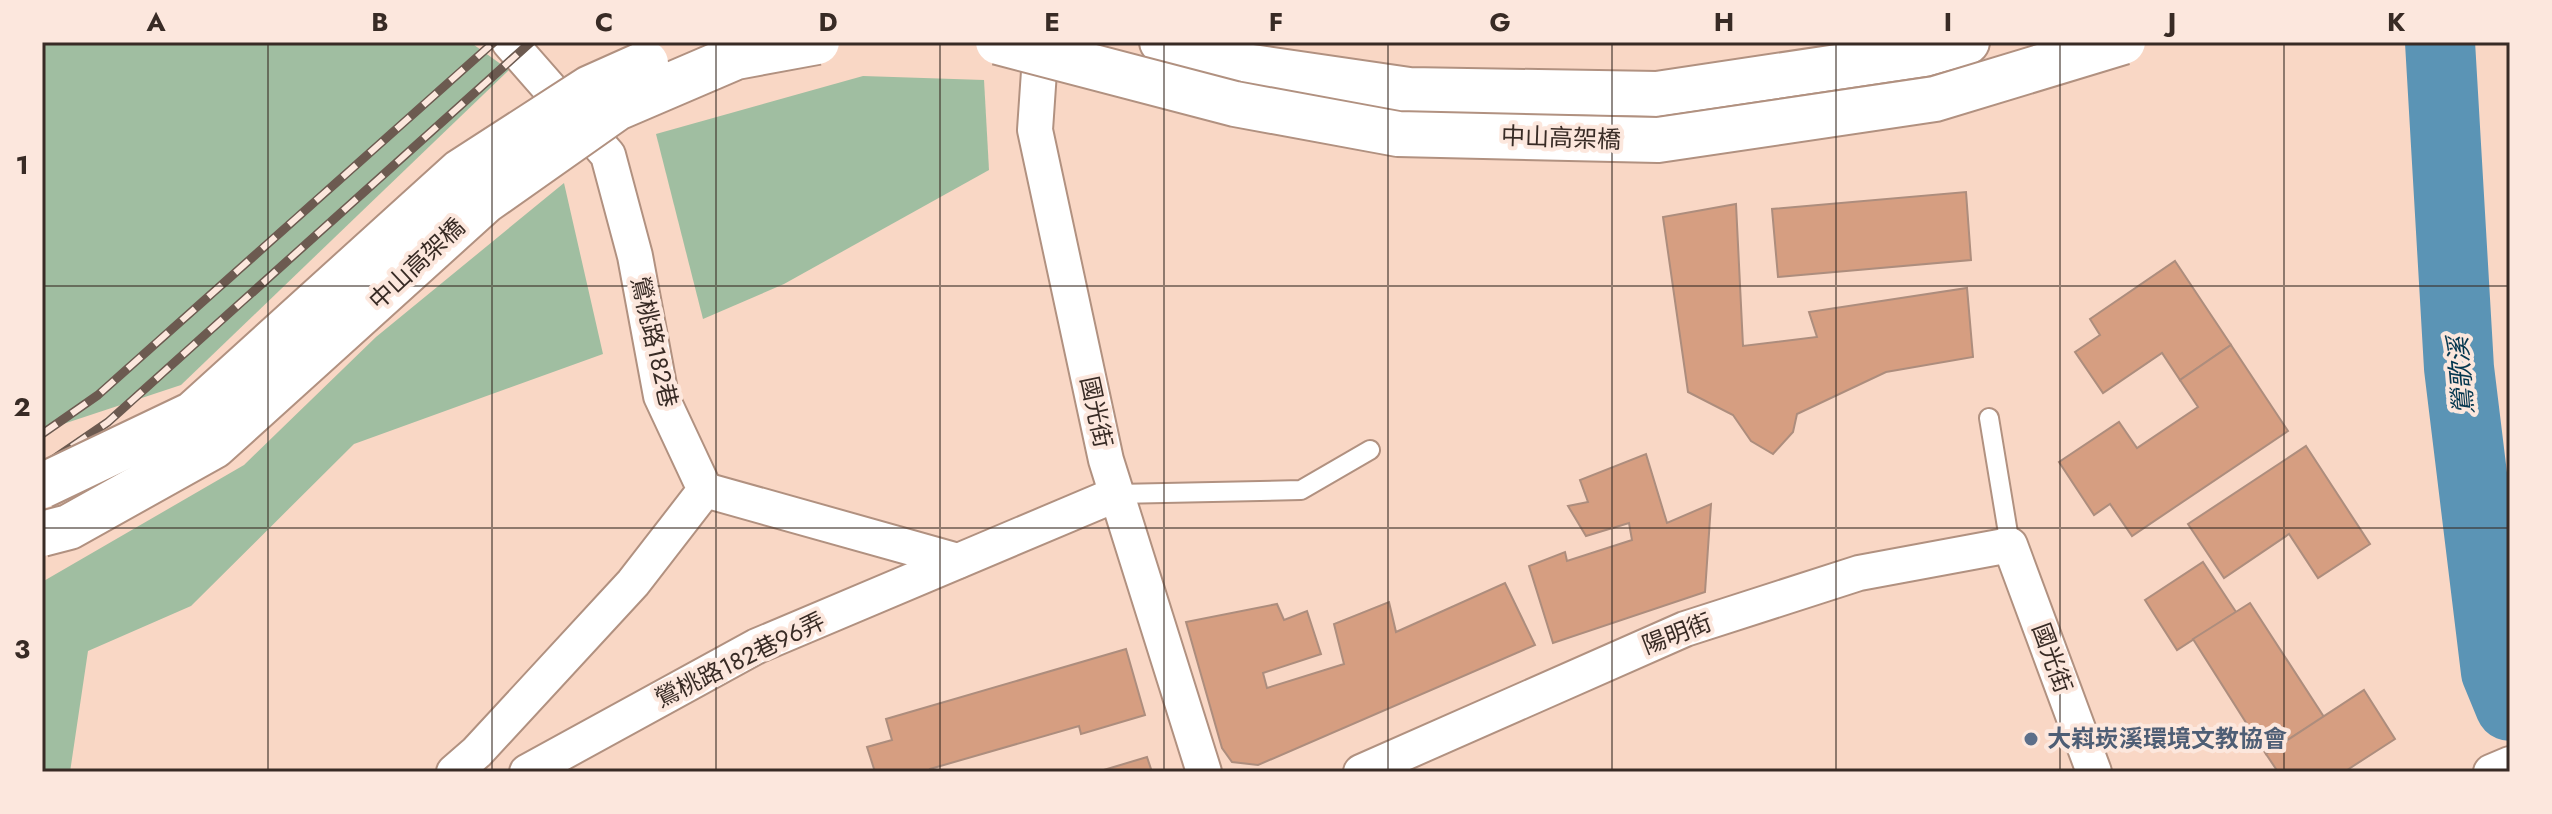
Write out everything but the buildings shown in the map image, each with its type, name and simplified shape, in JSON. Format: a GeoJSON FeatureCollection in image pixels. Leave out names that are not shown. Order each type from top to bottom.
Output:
{"type":"FeatureCollection","features":[{"type":"Feature","properties":{"kind":"street","name":"鶯桃路182巷"},"geometry":{"type":"LineString","coordinates":[[509,42],[608,155],[635,256],[661,396],[705,490]]}},
{"type":"Feature","properties":{"kind":"street","name":"中山高架橋"},"geometry":{"type":"LineString","coordinates":[[42,486],[193,414],[460,172],[590,88],[692,42]]}},
{"type":"Feature","properties":{"kind":"street","name":"中山高架橋"},"geometry":{"type":"LineString","coordinates":[[42,534],[69,527],[214,446],[485,201],[617,108],[736,57],[817,42]]}},
{"type":"Feature","properties":{"kind":"street","name":"中山高架橋"},"geometry":{"type":"LineString","coordinates":[[998,42],[1235,104],[1398,134],[1658,140],[1935,99],[2123,42]]}},
{"type":"Feature","properties":{"kind":"street","name":"國光街"},"geometry":{"type":"LineString","coordinates":[[1041,42],[1035,130],[1117,494],[1204,772]]}},
{"type":"Feature","properties":{"kind":"street","name":"中山高架橋"},"geometry":{"type":"LineString","coordinates":[[1162,42],[1245,66],[1409,90],[1657,94],[1924,54],[1967,42]]}},
{"type":"Feature","properties":{"kind":"street"},"geometry":{"type":"LineString","coordinates":[[454,772],[477,752],[633,583],[705,490],[958,561]]}},
{"type":"Feature","properties":{"kind":"street","name":"鶯桃路182巷96弄"},"geometry":{"type":"LineString","coordinates":[[527,772],[757,646],[1117,494]]}},
{"type":"Feature","properties":{"kind":"street","name":"國光街"},"geometry":{"type":"LineString","coordinates":[[2010,545],[2094,772]]}},
{"type":"Feature","properties":{"kind":"street","name":"陽明街"},"geometry":{"type":"LineString","coordinates":[[1361,772],[1685,629],[1859,573],[2010,545]]}},
{"type":"Feature","properties":{"kind":"street"},"geometry":{"type":"LineString","coordinates":[[2491,772],[2510,764]]}},
{"type":"Feature","properties":{"kind":"lane"},"geometry":{"type":"LineString","coordinates":[[1989,418],[2010,545]]}},
{"type":"Feature","properties":{"kind":"lane"},"geometry":{"type":"LineString","coordinates":[[1117,494],[1301,490],[1370,450]]}},
{"type":"Feature","properties":{"kind":"green space"},"geometry":{"type":"Polygon","coordinates":[[[42,42],[470,42],[509,70],[181,385],[42,431],[42,42]]]}},
{"type":"Feature","properties":{"kind":"green space"},"geometry":{"type":"Polygon","coordinates":[[[863,76],[984,80],[989,170],[784,284],[703,319],[656,134],[863,76]]]}},
{"type":"Feature","properties":{"kind":"green space"},"geometry":{"type":"Polygon","coordinates":[[[564,183],[603,354],[354,444],[191,606],[88,651],[70,772],[42,772],[42,582],[244,465],[376,337],[564,183]]]}},
{"type":"Feature","properties":{"kind":"waterway","name":"鶯歌溪"},"geometry":{"type":"LineString","coordinates":[[2440,42],[2459,368],[2496,672],[2510,706]]}},
{"type":"Feature","properties":{"kind":"railway"},"geometry":{"type":"LineString","coordinates":[[42,434],[98,395],[494,42]]}},
{"type":"Feature","properties":{"kind":"railway"},"geometry":{"type":"LineString","coordinates":[[42,467],[108,422],[531,42]]}},
{"type":"Feature","properties":{"kind":"place","name":"大嵙崁溪環境文教協會"},"geometry":{"type":"Point","coordinates":[2031,739]}}]}
